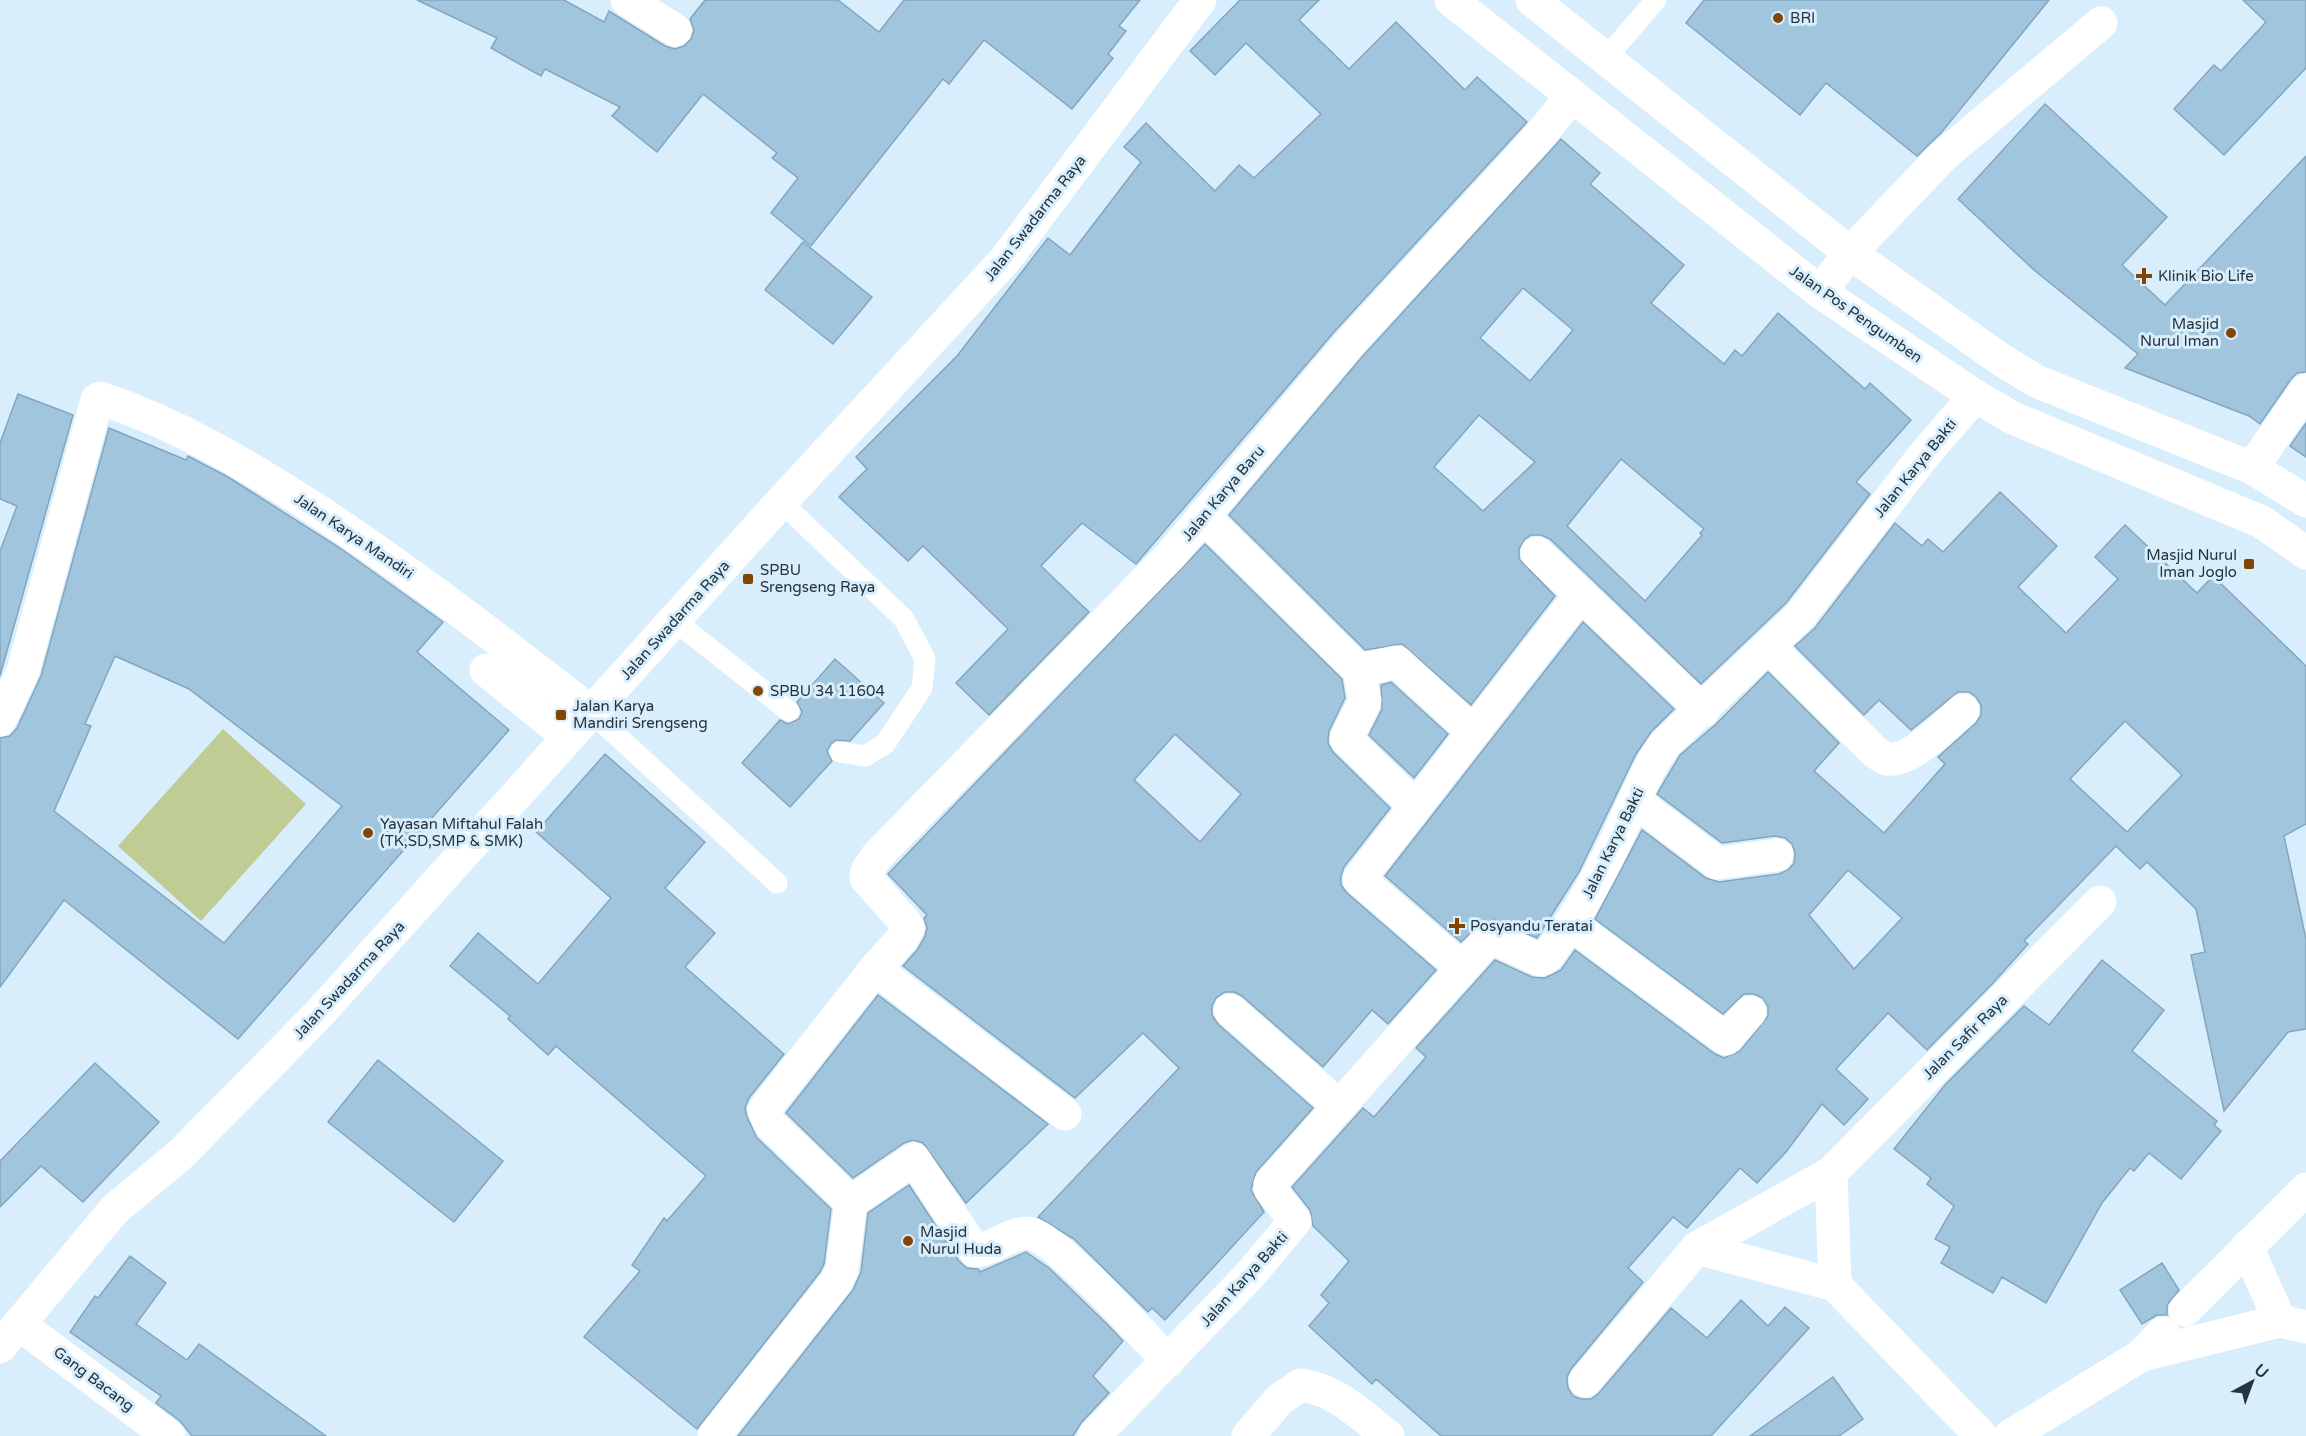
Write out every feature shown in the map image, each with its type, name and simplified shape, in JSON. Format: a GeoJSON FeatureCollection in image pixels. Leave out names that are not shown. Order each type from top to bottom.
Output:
{"type":"FeatureCollection","features":[{"type":"Feature","properties":{"kind":"street"},"geometry":{"type":"LineString","coordinates":[[627,0],[675,30]]}},
{"type":"Feature","properties":{"kind":"street","name":"Jalan Swadarma Raya"},"geometry":{"type":"LineString","coordinates":[[10,1335],[115,1209],[180,1155],[316,1017],[780,502],[1005,260],[1200,0]]}},
{"type":"Feature","properties":{"kind":"street","name":"Jalan Pos Pengumben"},"geometry":{"type":"LineString","coordinates":[[1451,0],[1571,98],[1820,292],[1975,396],[2013,418],[2262,522],[2306,553]]}},
{"type":"Feature","properties":{"kind":"street"},"geometry":{"type":"LineString","coordinates":[[1532,0],[1850,253],[2000,359],[2036,381],[2252,468],[2306,501]]}},
{"type":"Feature","properties":{"kind":"street"},"geometry":{"type":"LineString","coordinates":[[1820,292],[1850,253],[1943,156],[2101,23]]}},
{"type":"Feature","properties":{"kind":"street","name":"Jalan Karya Baru"},"geometry":{"type":"LineString","coordinates":[[874,969],[903,938],[908,928],[866,878],[867,871],[878,856],[1171,555],[1348,345],[1571,98]]}},
{"type":"Feature","properties":{"kind":"street"},"geometry":{"type":"LineString","coordinates":[[2252,468],[2306,390]]}},
{"type":"Feature","properties":{"kind":"street","name":"Jalan Karya Bakti"},"geometry":{"type":"LineString","coordinates":[[1168,1361],[1249,1276],[1295,1221],[1269,1186],[1338,1105],[1485,943],[1495,939],[1542,960],[1572,925],[1600,875],[1650,764],[1666,743],[1704,711],[1800,616],[1924,455],[1975,396]]}},
{"type":"Feature","properties":{"kind":"street","name":"Jalan Karya Mandiri"},"geometry":{"type":"LineString","coordinates":[[0,720],[23,671],[97,400],[100,398],[175,426],[265,477],[395,561],[591,712]]}},
{"type":"Feature","properties":{"kind":"street"},"geometry":{"type":"LineString","coordinates":[[1203,516],[1359,670],[1365,701],[1346,739],[1415,806]]}},
{"type":"Feature","properties":{"kind":"street"},"geometry":{"type":"LineString","coordinates":[[1537,553],[1704,711]]}},
{"type":"Feature","properties":{"kind":"street"},"geometry":{"type":"LineString","coordinates":[[1462,968],[1359,879],[1581,594]]}},
{"type":"Feature","properties":{"kind":"street"},"geometry":{"type":"LineString","coordinates":[[1769,647],[1875,752],[1886,759],[1894,759],[1922,746],[1963,710]]}},
{"type":"Feature","properties":{"kind":"street"},"geometry":{"type":"LineString","coordinates":[[1359,670],[1397,662],[1473,732]]}},
{"type":"Feature","properties":{"kind":"street"},"geometry":{"type":"LineString","coordinates":[[486,670],[568,737]]}},
{"type":"Feature","properties":{"kind":"street"},"geometry":{"type":"LineString","coordinates":[[1635,801],[1718,863],[1777,855]]}},
{"type":"Feature","properties":{"kind":"street","name":"Jalan Safir Raya"},"geometry":{"type":"LineString","coordinates":[[1585,1381],[1697,1248],[1831,1173],[2100,902]]}},
{"type":"Feature","properties":{"kind":"street"},"geometry":{"type":"LineString","coordinates":[[1572,925],[1726,1040],[1750,1012]]}},
{"type":"Feature","properties":{"kind":"street"},"geometry":{"type":"LineString","coordinates":[[850,1202],[770,1124],[764,1110],[874,969],[1065,1114]]}},
{"type":"Feature","properties":{"kind":"street"},"geometry":{"type":"LineString","coordinates":[[1230,1010],[1338,1105]]}},
{"type":"Feature","properties":{"kind":"street"},"geometry":{"type":"LineString","coordinates":[[714,1436],[836,1282],[842,1269],[850,1202],[914,1159],[975,1251],[1020,1234],[1031,1233],[1039,1237],[1081,1273],[1168,1361],[1094,1436]]}},
{"type":"Feature","properties":{"kind":"street"},"geometry":{"type":"LineString","coordinates":[[1831,1173],[1835,1285]]}},
{"type":"Feature","properties":{"kind":"street"},"geometry":{"type":"LineString","coordinates":[[2185,1310],[2306,1189]]}},
{"type":"Feature","properties":{"kind":"street"},"geometry":{"type":"LineString","coordinates":[[2010,1436],[2152,1344],[2293,1324],[2247,1247]]}},
{"type":"Feature","properties":{"kind":"street"},"geometry":{"type":"LineString","coordinates":[[1697,1248],[1835,1285],[1981,1436]]}},
{"type":"Feature","properties":{"kind":"street","name":"Gang Bacang"},"geometry":{"type":"LineString","coordinates":[[10,1335],[169,1436]]}},
{"type":"Feature","properties":{"kind":"street"},"geometry":{"type":"LineString","coordinates":[[1248,1436],[1280,1399],[1301,1384],[1321,1388],[1340,1398],[1388,1436]]}},
{"type":"Feature","properties":{"kind":"lane"},"geometry":{"type":"LineString","coordinates":[[1605,59],[1656,0]]}},
{"type":"Feature","properties":{"kind":"lane"},"geometry":{"type":"LineString","coordinates":[[780,502],[904,619],[925,659],[922,688],[885,744],[865,756],[840,752]]}},
{"type":"Feature","properties":{"kind":"lane"},"geometry":{"type":"LineString","coordinates":[[675,621],[789,711]]}},
{"type":"Feature","properties":{"kind":"lane"},"geometry":{"type":"LineString","coordinates":[[591,712],[777,883]]}},
{"type":"Feature","properties":{"kind":"green space"},"geometry":{"type":"Polygon","coordinates":[[[223,729],[306,804],[201,921],[118,846],[223,729]]]}},
{"type":"Feature","properties":{"kind":"building"},"geometry":{"type":"Polygon","coordinates":[[[417,0],[564,0],[604,22],[609,11],[665,46],[675,49],[684,46],[691,39],[694,30],[690,19],[705,0],[838,0],[879,32],[904,0],[1140,0],[1119,26],[1126,31],[1108,54],[1113,58],[1072,109],[984,40],[949,84],[943,79],[811,246],[771,213],[798,178],[772,158],[777,153],[703,94],[657,152],[612,116],[620,107],[545,69],[541,76],[491,48],[497,38],[417,0]]]}},
{"type":"Feature","properties":{"kind":"building"},"geometry":{"type":"Polygon","coordinates":[[[1240,0],[1319,0],[1299,20],[1349,69],[1396,22],[1465,90],[1477,77],[1527,122],[1334,332],[1136,564],[1082,523],[1041,566],[1089,612],[989,715],[956,683],[1008,629],[923,546],[908,561],[839,497],[867,469],[856,457],[957,356],[1048,238],[1070,255],[1141,162],[1124,147],[1146,123],[1215,191],[1239,165],[1254,178],[1321,114],[1246,43],[1215,75],[1190,51],[1240,0]]]}},
{"type":"Feature","properties":{"kind":"building"},"geometry":{"type":"Polygon","coordinates":[[[1704,0],[2049,0],[1941,133],[1917,156],[1826,83],[1800,115],[1686,23],[1704,0]]]}},
{"type":"Feature","properties":{"kind":"building"},"geometry":{"type":"Polygon","coordinates":[[[2243,0],[2306,0],[2306,68],[2224,155],[2174,109],[2214,65],[2221,71],[2266,22],[2243,0]]]}},
{"type":"Feature","properties":{"kind":"building"},"geometry":{"type":"Polygon","coordinates":[[[2045,104],[2167,217],[2122,265],[2165,305],[2306,156],[2306,372],[2297,373],[2291,379],[2260,424],[2249,416],[2125,368],[2138,354],[2034,270],[1958,199],[2045,104]]]}},
{"type":"Feature","properties":{"kind":"building"},"geometry":{"type":"Polygon","coordinates":[[[1561,139],[1600,173],[1590,184],[1684,265],[1651,303],[1724,364],[1735,350],[1742,356],[1778,313],[1865,389],[1870,383],[1911,420],[1856,482],[1870,494],[1786,603],[1701,684],[1550,539],[1541,535],[1531,535],[1524,540],[1519,549],[1519,559],[1555,596],[1471,705],[1402,644],[1365,650],[1229,515],[1362,357],[1561,139]],[[1523,288],[1480,338],[1530,381],[1573,330],[1523,288]],[[1479,415],[1434,467],[1483,511],[1535,462],[1479,415]],[[1621,459],[1567,526],[1645,601],[1702,535],[1700,533],[1704,529],[1621,459]]]}},
{"type":"Feature","properties":{"kind":"building"},"geometry":{"type":"Polygon","coordinates":[[[803,242],[872,297],[833,344],[765,290],[803,242]]]}},
{"type":"Feature","properties":{"kind":"building"},"geometry":{"type":"Polygon","coordinates":[[[18,394],[73,415],[0,676],[0,551],[17,506],[0,499],[0,443],[18,394]]]}},
{"type":"Feature","properties":{"kind":"building"},"geometry":{"type":"Polygon","coordinates":[[[2306,423],[2306,457],[2290,446],[2306,423]]]}},
{"type":"Feature","properties":{"kind":"building"},"geometry":{"type":"Polygon","coordinates":[[[109,428],[186,460],[188,456],[228,477],[340,548],[443,622],[417,652],[509,730],[238,1039],[64,900],[0,987],[0,738],[10,736],[17,728],[41,676],[109,428]],[[115,656],[85,724],[91,726],[54,811],[224,943],[342,806],[189,689],[115,656]]]}},
{"type":"Feature","properties":{"kind":"building"},"geometry":{"type":"Polygon","coordinates":[[[2000,492],[2057,546],[2018,587],[2066,633],[2118,579],[2095,557],[2125,525],[2197,593],[2213,576],[2306,666],[2306,824],[2284,836],[2306,939],[2306,1029],[2288,1032],[2224,1111],[2191,955],[2205,952],[2196,909],[2147,862],[2140,869],[2116,846],[2024,941],[2028,944],[1994,982],[1927,1050],[1888,1013],[1836,1069],[1868,1099],[1844,1125],[1822,1104],[1786,1152],[1757,1183],[1740,1168],[1687,1228],[1673,1217],[1628,1268],[1643,1282],[1571,1369],[1567,1377],[1568,1388],[1573,1396],[1591,1399],[1599,1393],[1671,1308],[1707,1338],[1741,1300],[1768,1326],[1785,1307],[1809,1328],[1711,1436],[1441,1436],[1376,1379],[1372,1384],[1309,1326],[1329,1303],[1321,1295],[1349,1261],[1313,1226],[1310,1210],[1292,1187],[1363,1108],[1374,1117],[1426,1057],[1416,1048],[1495,960],[1532,977],[1545,978],[1561,970],[1575,950],[1715,1054],[1724,1058],[1740,1051],[1768,1016],[1768,1007],[1763,998],[1754,994],[1744,994],[1723,1014],[1595,919],[1642,830],[1706,878],[1719,882],[1779,874],[1788,870],[1794,863],[1795,852],[1792,844],[1785,838],[1775,836],[1722,843],[1657,794],[1680,755],[1716,724],[1768,672],[1839,743],[1814,771],[1884,833],[1945,764],[1938,757],[1976,723],[1981,715],[1981,705],[1969,692],[1958,692],[1911,730],[1879,700],[1864,715],[1795,646],[1815,628],[1895,523],[1922,546],[1928,539],[1943,552],[2000,492]],[[2125,721],[2070,779],[2127,832],[2182,775],[2125,721]],[[1848,870],[1809,915],[1854,969],[1902,918],[1848,870]]]}},
{"type":"Feature","properties":{"kind":"building"},"geometry":{"type":"Polygon","coordinates":[[[1205,544],[1342,679],[1345,698],[1329,731],[1328,743],[1333,752],[1390,808],[1344,867],[1341,885],[1347,893],[1436,970],[1388,1024],[1372,1010],[1323,1067],[1242,996],[1234,992],[1225,992],[1216,998],[1212,1006],[1212,1015],[1218,1024],[1313,1108],[1256,1172],[1251,1190],[1264,1212],[1165,1320],[1152,1308],[1148,1312],[1074,1239],[1038,1217],[1179,1068],[1143,1033],[1075,1098],[903,966],[917,950],[925,936],[927,928],[924,918],[927,915],[888,874],[1205,544]],[[1175,734],[1134,780],[1200,842],[1241,794],[1175,734]]]}},
{"type":"Feature","properties":{"kind":"building"},"geometry":{"type":"Polygon","coordinates":[[[1583,622],[1674,709],[1651,732],[1636,754],[1579,872],[1537,938],[1495,920],[1478,926],[1461,942],[1385,876],[1583,622]]]}},
{"type":"Feature","properties":{"kind":"building"},"geometry":{"type":"Polygon","coordinates":[[[835,659],[884,703],[850,741],[836,740],[831,744],[827,751],[832,761],[790,807],[742,763],[780,720],[788,724],[799,719],[802,712],[797,702],[835,659]]]}},
{"type":"Feature","properties":{"kind":"building"},"geometry":{"type":"Polygon","coordinates":[[[1391,682],[1448,734],[1414,778],[1369,735],[1382,709],[1381,685],[1391,682]]]}},
{"type":"Feature","properties":{"kind":"building"},"geometry":{"type":"Polygon","coordinates":[[[605,754],[705,842],[665,888],[715,933],[685,967],[784,1054],[749,1098],[745,1108],[747,1117],[757,1138],[831,1209],[824,1264],[820,1272],[697,1429],[584,1337],[640,1271],[632,1265],[664,1218],[667,1221],[706,1176],[556,1046],[548,1055],[508,1019],[510,1016],[450,966],[478,933],[538,984],[611,898],[536,832],[605,754]]]}},
{"type":"Feature","properties":{"kind":"building"},"geometry":{"type":"Polygon","coordinates":[[[2102,960],[2164,1010],[2132,1051],[2217,1121],[2214,1125],[2221,1131],[2181,1179],[2149,1153],[2134,1171],[2130,1168],[2102,1203],[2046,1303],[2002,1277],[1993,1293],[1941,1263],[1950,1247],[1935,1239],[1954,1206],[1927,1184],[1931,1178],[1894,1149],[1945,1085],[2024,1006],[2049,1025],[2102,960]]]}},
{"type":"Feature","properties":{"kind":"building"},"geometry":{"type":"Polygon","coordinates":[[[878,995],[1048,1124],[966,1203],[923,1143],[913,1140],[904,1143],[853,1178],[786,1113],[878,995]]]}},
{"type":"Feature","properties":{"kind":"building"},"geometry":{"type":"Polygon","coordinates":[[[378,1060],[503,1161],[454,1222],[328,1122],[378,1060]]]}},
{"type":"Feature","properties":{"kind":"building"},"geometry":{"type":"Polygon","coordinates":[[[95,1063],[159,1122],[83,1202],[41,1166],[0,1207],[0,1161],[95,1063]]]}},
{"type":"Feature","properties":{"kind":"building"},"geometry":{"type":"Polygon","coordinates":[[[909,1185],[959,1261],[967,1268],[978,1269],[980,1272],[1026,1252],[1049,1268],[1108,1325],[1123,1341],[1093,1376],[1109,1393],[1081,1423],[1073,1436],[738,1436],[853,1290],[861,1272],[868,1213],[909,1185]]]}},
{"type":"Feature","properties":{"kind":"building"},"geometry":{"type":"Polygon","coordinates":[[[130,1256],[166,1283],[136,1324],[187,1360],[199,1344],[326,1436],[192,1436],[180,1421],[156,1403],[161,1396],[70,1332],[95,1296],[98,1298],[130,1256]]]}},
{"type":"Feature","properties":{"kind":"building"},"geometry":{"type":"Polygon","coordinates":[[[2162,1263],[2179,1290],[2167,1305],[2167,1315],[2157,1315],[2142,1324],[2120,1290],[2162,1263]]]}},
{"type":"Feature","properties":{"kind":"building"},"geometry":{"type":"Polygon","coordinates":[[[1833,1377],[1863,1419],[1839,1436],[1750,1436],[1833,1377]]]}},
{"type":"Feature","properties":{"kind":"place","name":"BRI"},"geometry":{"type":"Point","coordinates":[1778,18]}},
{"type":"Feature","properties":{"kind":"place","name":"Klinik Bio Life"},"geometry":{"type":"Point","coordinates":[2144,276]}},
{"type":"Feature","properties":{"kind":"place","name":"Masjid Nurul Iman"},"geometry":{"type":"Point","coordinates":[2231,333]}},
{"type":"Feature","properties":{"kind":"place","name":"Masjid Nurul Iman Joglo"},"geometry":{"type":"Point","coordinates":[2249,564]}},
{"type":"Feature","properties":{"kind":"place","name":"SPBU Srengseng Raya"},"geometry":{"type":"Point","coordinates":[748,579]}},
{"type":"Feature","properties":{"kind":"place","name":"SPBU 34 11604"},"geometry":{"type":"Point","coordinates":[758,691]}},
{"type":"Feature","properties":{"kind":"place","name":"Jalan Karya Mandiri Srengseng"},"geometry":{"type":"Point","coordinates":[561,715]}},
{"type":"Feature","properties":{"kind":"place","name":"Yayasan Miftahul Falah (TK,SD,SMP & SMK)"},"geometry":{"type":"Point","coordinates":[368,833]}},
{"type":"Feature","properties":{"kind":"place","name":"Posyandu Teratai"},"geometry":{"type":"Point","coordinates":[1457,926]}},
{"type":"Feature","properties":{"kind":"place","name":"Masjid Nurul Huda"},"geometry":{"type":"Point","coordinates":[908,1241]}}]}
